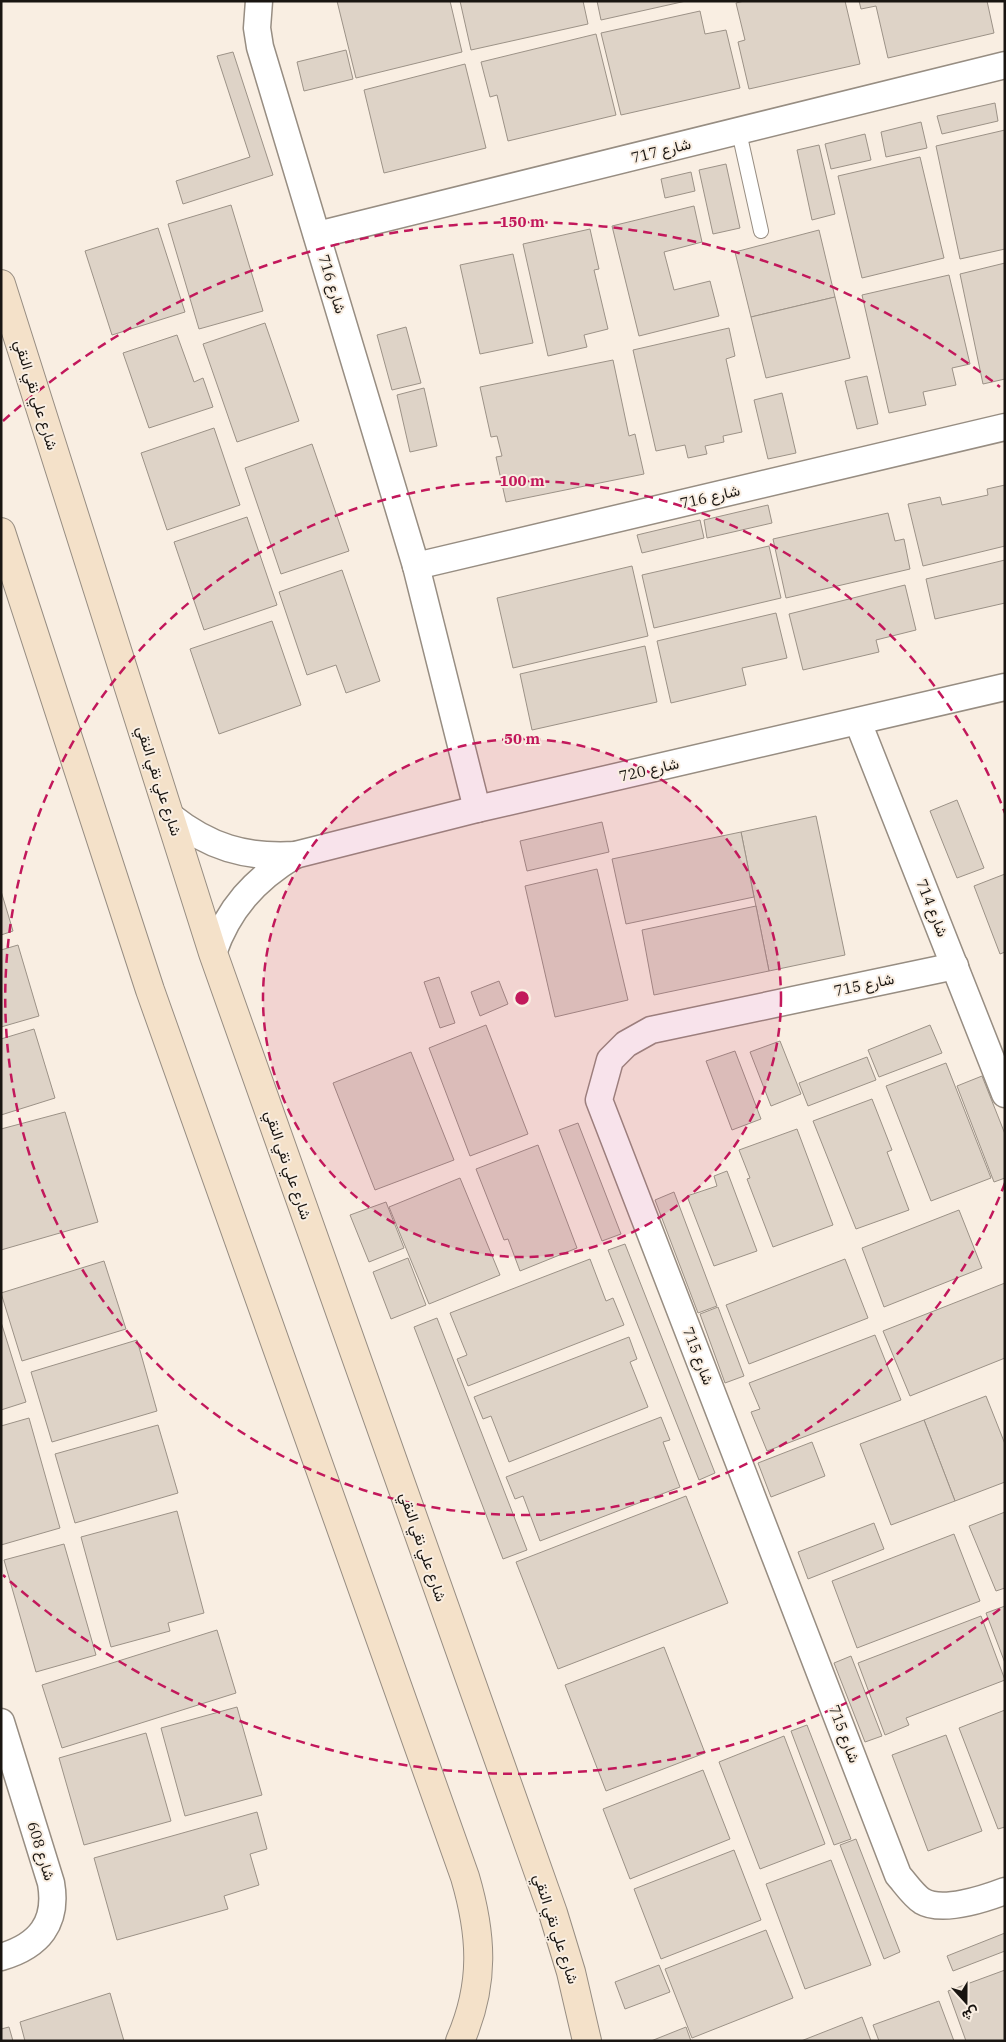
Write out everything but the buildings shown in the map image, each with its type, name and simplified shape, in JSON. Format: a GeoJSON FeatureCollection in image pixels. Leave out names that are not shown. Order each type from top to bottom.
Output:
{"type":"FeatureCollection","features":[{"type":"Feature","properties":{"kind":"street","name":"شارع 716"},"geometry":{"type":"LineString","coordinates":[[258,1],[257,28],[260,47],[416,566],[477,809]]}},
{"type":"Feature","properties":{"kind":"street","name":"شارع 717"},"geometry":{"type":"LineString","coordinates":[[317,235],[1005,65]]}},
{"type":"Feature","properties":{"kind":"street","name":"شارع علي نقي النقي"},"geometry":{"type":"LineString","coordinates":[[1,284],[213,953],[552,1913],[571,1972],[587,2041]]}},
{"type":"Feature","properties":{"kind":"street","name":"شارع 716"},"geometry":{"type":"LineString","coordinates":[[416,566],[1005,427]]}},
{"type":"Feature","properties":{"kind":"street"},"geometry":{"type":"LineString","coordinates":[[1,532],[150,990],[468,1885],[475,1909],[479,1942],[478,1976],[471,2008],[460,2041]]}},
{"type":"Feature","properties":{"kind":"street","name":"شارع 720"},"geometry":{"type":"LineString","coordinates":[[170,816],[188,830],[229,849],[250,854],[272,856],[295,855],[477,809],[1005,687]]}},
{"type":"Feature","properties":{"kind":"street","name":"شارع 714"},"geometry":{"type":"LineString","coordinates":[[858,722],[1005,1094]]}},
{"type":"Feature","properties":{"kind":"street","name":"شارع 720"},"geometry":{"type":"LineString","coordinates":[[213,953],[221,932],[245,894],[271,870],[295,855]]}},
{"type":"Feature","properties":{"kind":"street","name":"شارع 715"},"geometry":{"type":"LineString","coordinates":[[955,966],[651,1030],[626,1044],[610,1060],[599,1100],[898,1875],[922,1901],[945,1906],[984,1899],[1005,1891]]}},
{"type":"Feature","properties":{"kind":"street","name":"شارع 608"},"geometry":{"type":"LineString","coordinates":[[1,1722],[51,1883],[53,1896],[52,1910],[48,1923],[40,1935],[31,1944],[1,1957]]}},
{"type":"Feature","properties":{"kind":"lane"},"geometry":{"type":"LineString","coordinates":[[739,132],[761,231]]}}]}
